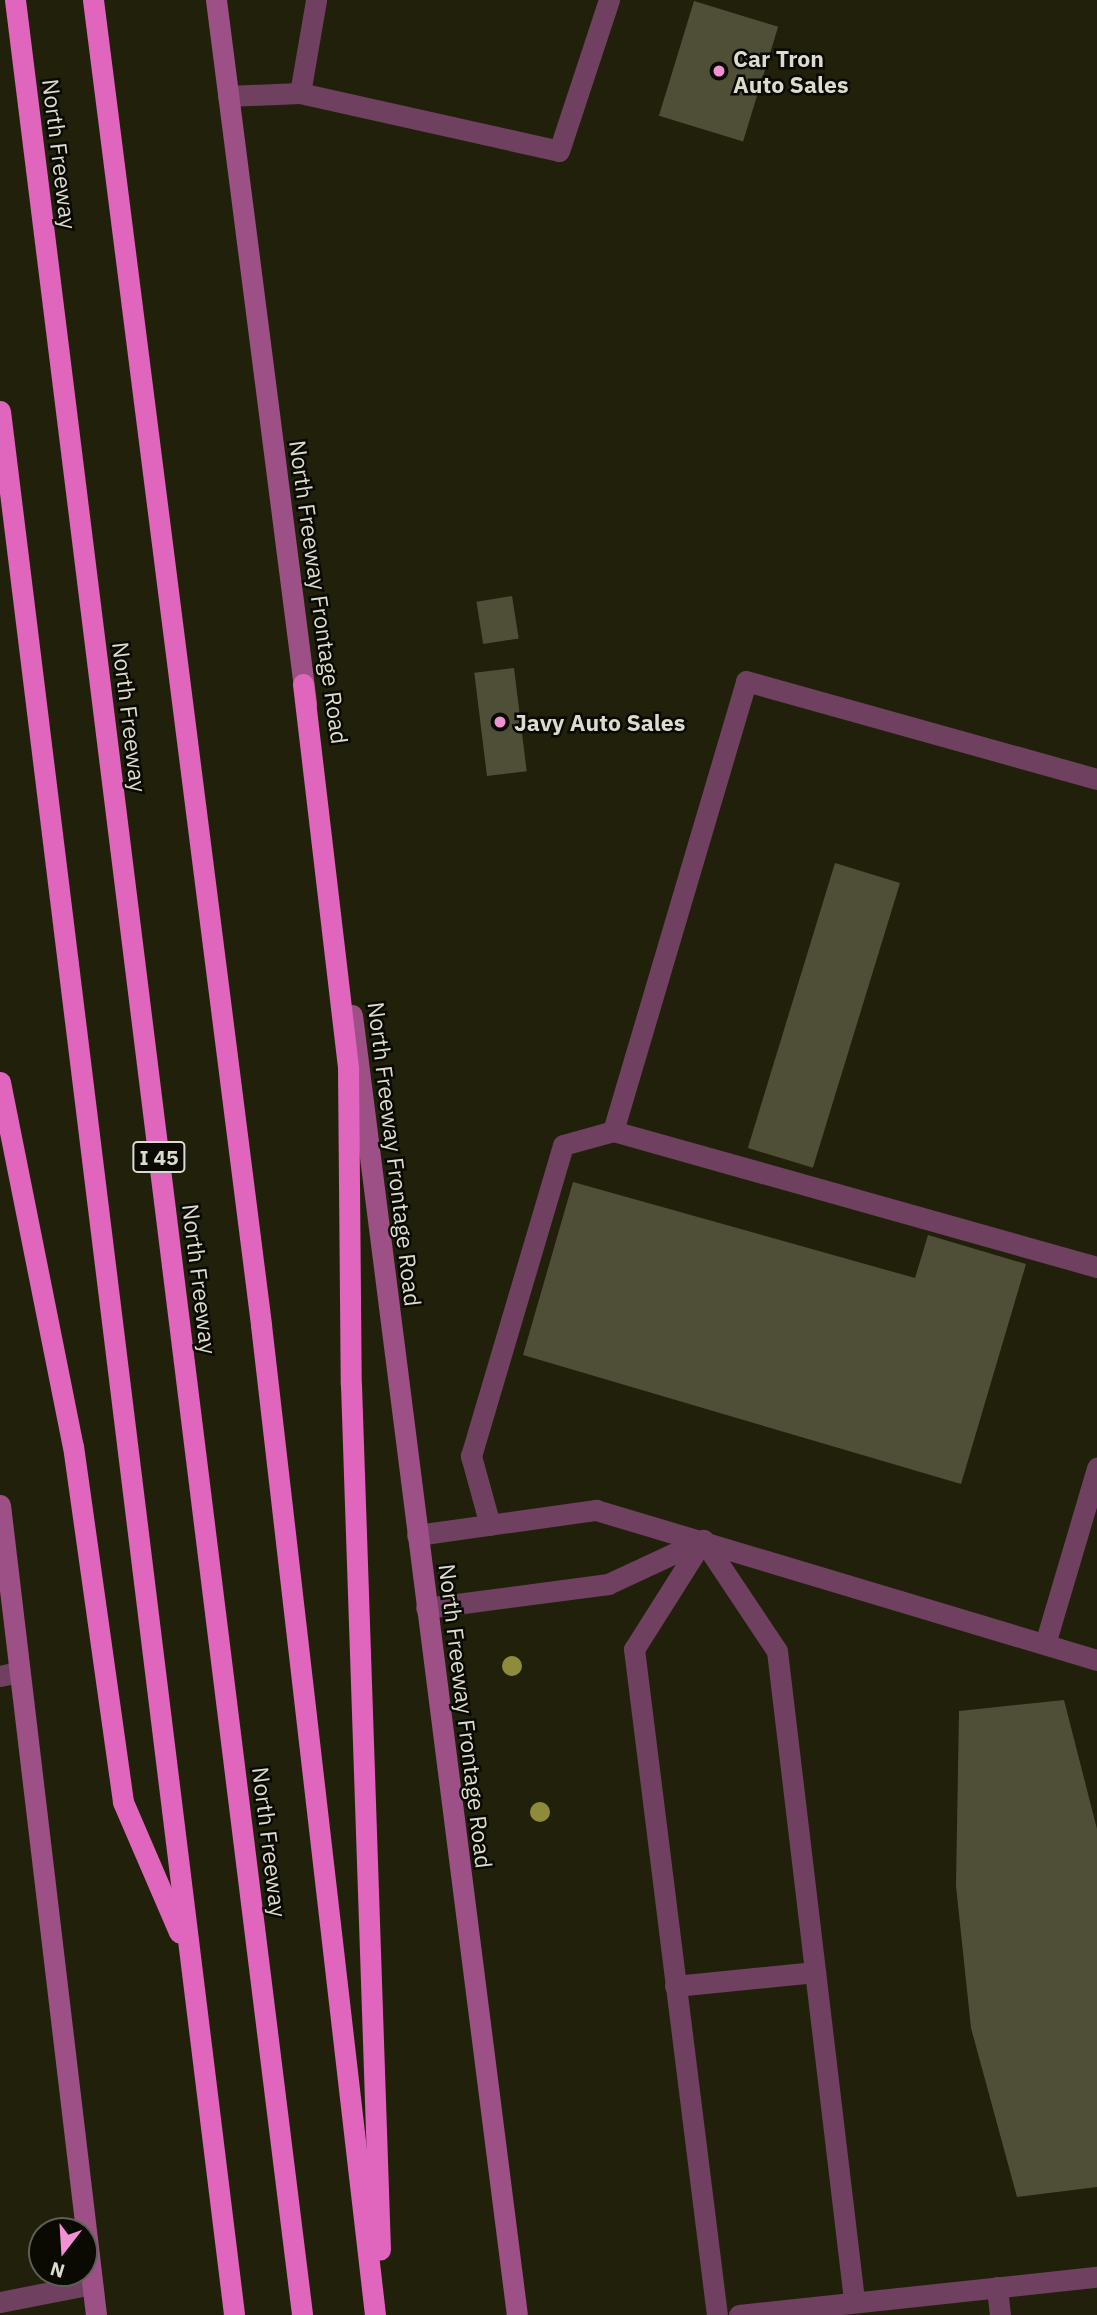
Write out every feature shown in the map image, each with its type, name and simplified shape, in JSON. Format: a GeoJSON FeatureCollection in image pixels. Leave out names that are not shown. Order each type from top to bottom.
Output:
{"type":"FeatureCollection","features":[{"type":"Feature","properties":{"kind":"highway","name":"North Freeway"},"geometry":{"type":"LineString","coordinates":[[15,0],[302,2315]]}},
{"type":"Feature","properties":{"kind":"highway"},"geometry":{"type":"LineString","coordinates":[[93,0],[261,1325],[375,2315]]}},
{"type":"Feature","properties":{"kind":"highway"},"geometry":{"type":"LineString","coordinates":[[0,411],[234,2315]]}},
{"type":"Feature","properties":{"kind":"highway"},"geometry":{"type":"LineString","coordinates":[[303,684],[348,1069],[351,1385],[382,2315]]}},
{"type":"Feature","properties":{"kind":"highway"},"geometry":{"type":"LineString","coordinates":[[0,1082],[73,1446],[123,1802],[189,1954]]}},
{"type":"Feature","properties":{"kind":"main road","name":"North Freeway Frontage Road"},"geometry":{"type":"LineString","coordinates":[[216,0],[517,2315]]}},
{"type":"Feature","properties":{"kind":"main road"},"geometry":{"type":"LineString","coordinates":[[0,1505],[9,1674],[83,2217]]}},
{"type":"Feature","properties":{"kind":"main road"},"geometry":{"type":"LineString","coordinates":[[92,2287],[96,2315]]}},
{"type":"Feature","properties":{"kind":"lane"},"geometry":{"type":"LineString","coordinates":[[300,93],[316,0]]}},
{"type":"Feature","properties":{"kind":"lane"},"geometry":{"type":"LineString","coordinates":[[228,96],[300,93],[559,151],[609,0]]}},
{"type":"Feature","properties":{"kind":"lane"},"geometry":{"type":"LineString","coordinates":[[613,1131],[746,681],[1097,779]]}},
{"type":"Feature","properties":{"kind":"lane"},"geometry":{"type":"LineString","coordinates":[[490,1525],[471,1457],[498,1350],[563,1145],[613,1131],[1097,1267]]}},
{"type":"Feature","properties":{"kind":"lane"},"geometry":{"type":"LineString","coordinates":[[1045,1644],[1097,1468]]}},
{"type":"Feature","properties":{"kind":"lane"},"geometry":{"type":"LineString","coordinates":[[417,1535],[596,1510],[704,1540],[1097,1660]]}},
{"type":"Feature","properties":{"kind":"lane"},"geometry":{"type":"LineString","coordinates":[[426,1608],[608,1584],[704,1540]]}},
{"type":"Feature","properties":{"kind":"lane"},"geometry":{"type":"LineString","coordinates":[[704,1540],[777,1651],[854,2300]]}},
{"type":"Feature","properties":{"kind":"lane"},"geometry":{"type":"LineString","coordinates":[[704,1540],[634,1649],[717,2315]]}},
{"type":"Feature","properties":{"kind":"lane"},"geometry":{"type":"LineString","coordinates":[[675,1986],[815,1972]]}},
{"type":"Feature","properties":{"kind":"lane"},"geometry":{"type":"LineString","coordinates":[[739,2315],[854,2300],[1097,2277]]}},
{"type":"Feature","properties":{"kind":"lane"},"geometry":{"type":"LineString","coordinates":[[0,2302],[77,2287]]}},
{"type":"Feature","properties":{"kind":"lane"},"geometry":{"type":"LineString","coordinates":[[997,2287],[1000,2315]]}},
{"type":"Feature","properties":{"kind":"building","name":"Car Tron Auto Sales"},"geometry":{"type":"Polygon","coordinates":[[[694,1],[778,27],[743,141],[659,116],[694,1]]]}},
{"type":"Feature","properties":{"kind":"building"},"geometry":{"type":"Polygon","coordinates":[[[512,596],[519,638],[483,644],[476,602],[512,596]]]}},
{"type":"Feature","properties":{"kind":"building","name":"Javy Auto Sales"},"geometry":{"type":"Polygon","coordinates":[[[514,668],[527,771],[487,776],[474,673],[514,668]]]}},
{"type":"Feature","properties":{"kind":"building"},"geometry":{"type":"Polygon","coordinates":[[[835,863],[900,883],[813,1168],[748,1148],[835,863]]]}},
{"type":"Feature","properties":{"kind":"building"},"geometry":{"type":"Polygon","coordinates":[[[573,1182],[915,1278],[928,1235],[1026,1264],[961,1484],[523,1355],[573,1182]]]}},
{"type":"Feature","properties":{"kind":"building"},"geometry":{"type":"Polygon","coordinates":[[[1064,1700],[1097,1829],[1097,2187],[1017,2197],[971,2028],[956,1886],[959,1711],[1064,1700]]]}},
{"type":"Feature","properties":{"kind":"place","name":"Car Tron Auto Sales"},"geometry":{"type":"Point","coordinates":[719,71]}},
{"type":"Feature","properties":{"kind":"place","name":"Javy Auto Sales"},"geometry":{"type":"Point","coordinates":[500,722]}}]}
